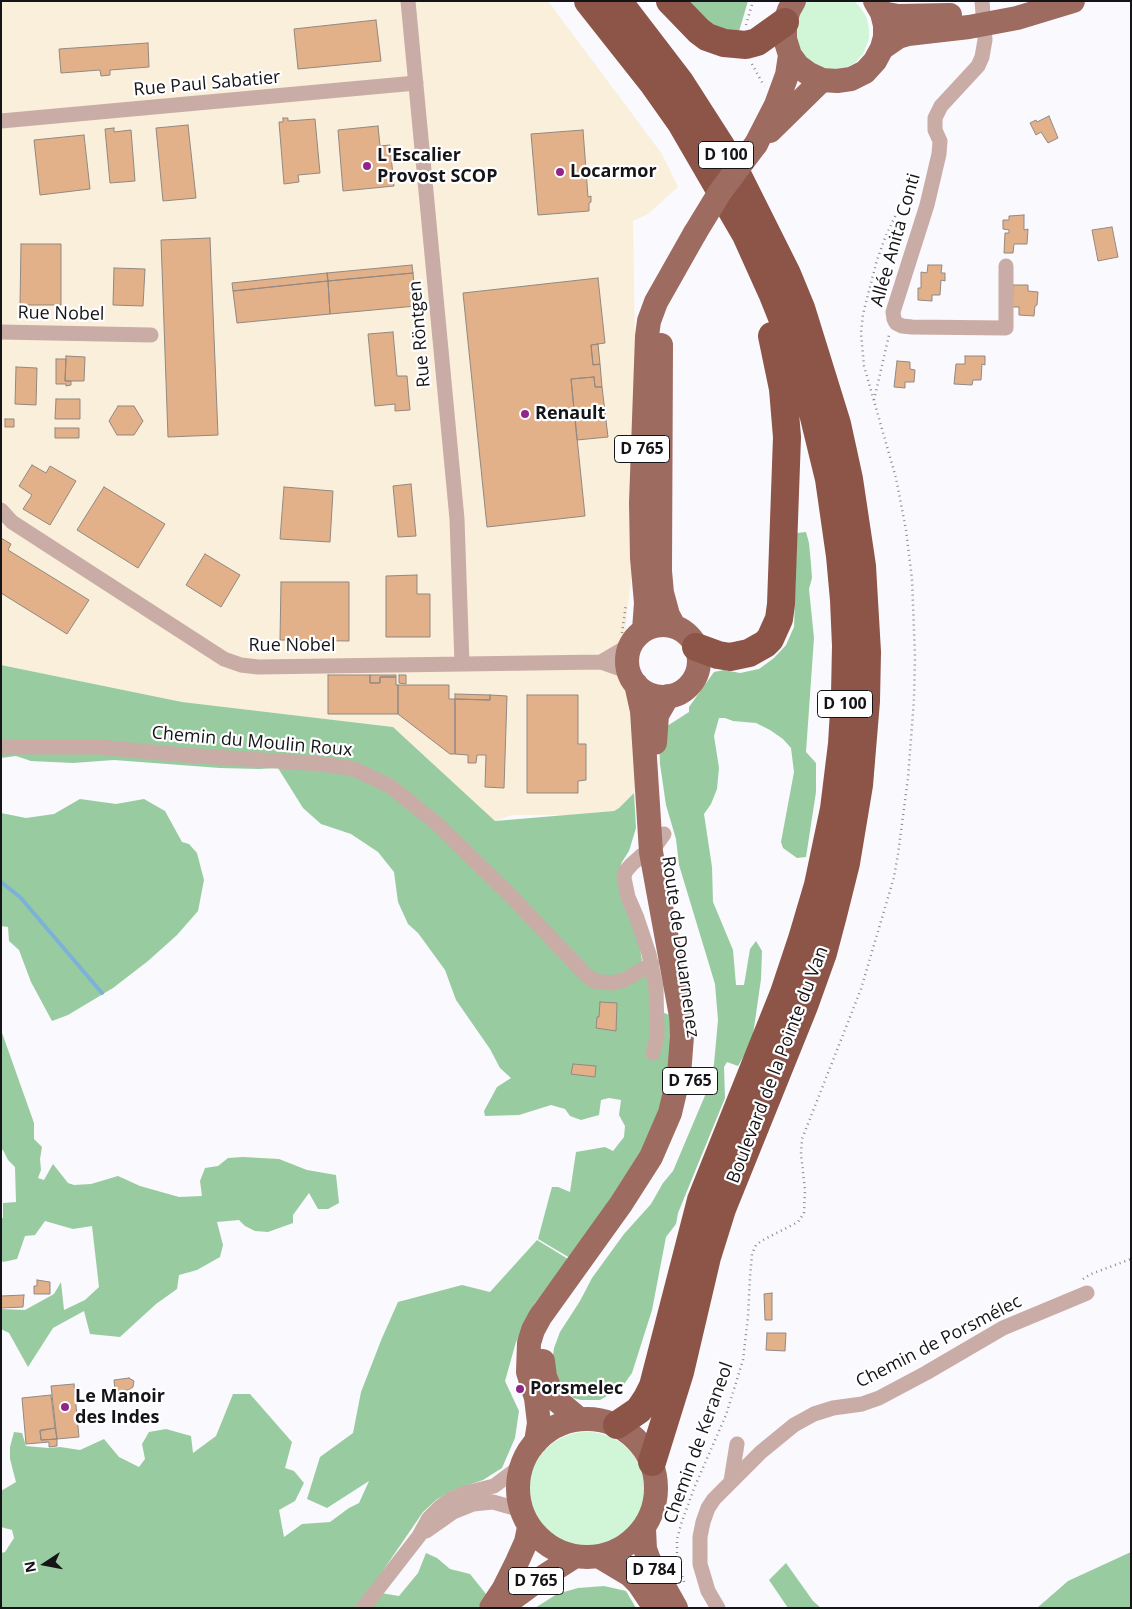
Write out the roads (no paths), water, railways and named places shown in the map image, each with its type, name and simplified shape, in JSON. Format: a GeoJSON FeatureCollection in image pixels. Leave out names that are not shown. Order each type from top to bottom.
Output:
{"type":"FeatureCollection","features":[{"type":"Feature","properties":{"kind":"highway","name":"Boulevard de la Pointe du Van"},"geometry":{"type":"LineString","coordinates":[[588,1],[652,82],[681,124],[746,235],[760,265],[787,330],[810,401],[829,478],[844,600],[845,694],[842,744],[832,818],[818,885],[784,993],[701,1200],[653,1386],[638,1410],[617,1425]]}},
{"type":"Feature","properties":{"kind":"highway","name":"Boulevard de la Pointe du Van"},"geometry":{"type":"LineString","coordinates":[[618,1],[680,82],[730,160],[787,274],[801,308],[837,424],[850,479],[861,559],[867,652],[866,701],[859,785],[846,863],[831,925],[804,1006],[719,1218],[707,1257],[680,1372],[652,1462]]}},
{"type":"Feature","properties":{"kind":"highway"},"geometry":{"type":"LineString","coordinates":[[670,1],[699,31],[708,37],[724,43],[746,45],[766,36],[790,11]]}},
{"type":"Feature","properties":{"kind":"highway"},"geometry":{"type":"LineString","coordinates":[[681,124],[755,283],[777,356],[786,409],[787,437],[781,604],[776,630],[764,644],[750,653],[740,656],[718,655],[696,647]]}},
{"type":"Feature","properties":{"kind":"main road"},"geometry":{"type":"LineString","coordinates":[[882,48],[908,34],[983,13],[1039,1]]}},
{"type":"Feature","properties":{"kind":"main road"},"geometry":{"type":"LineString","coordinates":[[878,7],[898,16],[983,13],[1034,14],[1073,1]]}},
{"type":"Feature","properties":{"kind":"main road"},"geometry":{"type":"LineString","coordinates":[[790,11],[785,38],[790,54],[798,66],[822,80],[837,81],[851,78],[864,72],[875,61],[885,37],[885,25],[878,7]]}},
{"type":"Feature","properties":{"kind":"main road","name":"D 765"},"geometry":{"type":"LineString","coordinates":[[756,144],[776,105],[787,75],[790,54]]}},
{"type":"Feature","properties":{"kind":"main road","name":"D 765"},"geometry":{"type":"LineString","coordinates":[[637,638],[646,603],[642,558],[641,503],[649,321],[656,302],[720,192],[756,144],[822,80]]}},
{"type":"Feature","properties":{"kind":"main road","name":"D 765"},"geometry":{"type":"LineString","coordinates":[[673,273],[662,339],[660,571],[662,593],[668,615],[674,626]]}},
{"type":"Feature","properties":{"kind":"main road"},"geometry":{"type":"LineString","coordinates":[[654,626],[674,626],[687,634],[696,647],[698,668],[694,678],[683,690],[668,696],[657,696],[645,692],[632,678],[627,663],[637,638],[654,626]]}},
{"type":"Feature","properties":{"kind":"main road","name":"Route de Douarnenez"},"geometry":{"type":"LineString","coordinates":[[536,1442],[538,1423],[536,1398],[528,1372],[529,1343],[533,1330],[540,1317],[651,1157],[662,1135],[676,1095],[682,1054],[681,1016],[657,843],[642,711],[632,678]]}},
{"type":"Feature","properties":{"kind":"main road","name":"Route de Douarnenez"},"geometry":{"type":"LineString","coordinates":[[579,1419],[554,1398],[549,1389],[543,1364],[546,1342],[550,1330],[575,1289],[638,1199],[664,1157],[679,1124],[691,1073],[694,1047],[693,1015],[657,843],[655,732],[657,715],[668,696]]}},
{"type":"Feature","properties":{"kind":"main road"},"geometry":{"type":"LineString","coordinates":[[491,1608],[503,1590],[526,1542],[525,1518],[518,1488],[522,1466],[527,1454],[548,1431],[563,1423],[579,1419],[592,1419],[617,1425],[631,1434],[643,1447],[652,1462],[656,1482],[656,1503],[644,1529],[625,1547],[600,1557],[574,1557],[557,1551],[541,1541],[525,1518]]}},
{"type":"Feature","properties":{"kind":"main road","name":"D 784"},"geometry":{"type":"LineString","coordinates":[[644,1529],[645,1548],[649,1560],[681,1597]]}},
{"type":"Feature","properties":{"kind":"main road","name":"D 765"},"geometry":{"type":"LineString","coordinates":[[500,1608],[574,1557]]}},
{"type":"Feature","properties":{"kind":"main road","name":"D 784"},"geometry":{"type":"LineString","coordinates":[[600,1557],[630,1575],[639,1584],[655,1608]]}},
{"type":"Feature","properties":{"kind":"street","name":"Rue Röntgen"},"geometry":{"type":"LineString","coordinates":[[408,1],[457,519],[462,664]]}},
{"type":"Feature","properties":{"kind":"street","name":"Allée Anita Conti"},"geometry":{"type":"LineString","coordinates":[[983,13],[984,49],[978,66],[942,106],[935,118],[935,130],[940,141],[939,154],[927,205],[893,312],[894,319],[896,323],[902,326],[912,327],[1006,328],[1006,266]]}},
{"type":"Feature","properties":{"kind":"street","name":"Rue Paul Sabatier"},"geometry":{"type":"LineString","coordinates":[[1,121],[416,83]]}},
{"type":"Feature","properties":{"kind":"street","name":"Rue Nobel"},"geometry":{"type":"LineString","coordinates":[[1,332],[151,335]]}},
{"type":"Feature","properties":{"kind":"street","name":"Rue Nobel"},"geometry":{"type":"LineString","coordinates":[[1,510],[12,522],[233,663],[258,667],[600,662],[632,678]]}},
{"type":"Feature","properties":{"kind":"street","name":"Rue Nobel"},"geometry":{"type":"LineString","coordinates":[[600,662],[637,638]]}},
{"type":"Feature","properties":{"kind":"street","name":"Chemin du Moulin Roux"},"geometry":{"type":"LineString","coordinates":[[1,747],[99,747],[184,755],[323,764],[354,769],[390,786],[436,823],[594,981],[612,983],[624,980],[652,964]]}},
{"type":"Feature","properties":{"kind":"street"},"geometry":{"type":"LineString","coordinates":[[653,1053],[657,1037],[658,1004],[656,987],[652,964],[628,897],[624,878],[627,869],[635,860],[657,843]]}},
{"type":"Feature","properties":{"kind":"street","name":"Chemin de Porsmélec"},"geometry":{"type":"LineString","coordinates":[[718,1608],[708,1591],[700,1564],[702,1522],[708,1508],[731,1481],[779,1437],[794,1425],[814,1414],[833,1408],[862,1404],[879,1398],[1003,1328],[1087,1293]]}},
{"type":"Feature","properties":{"kind":"street"},"geometry":{"type":"LineString","coordinates":[[731,1481],[737,1444]]}},
{"type":"Feature","properties":{"kind":"street"},"geometry":{"type":"LineString","coordinates":[[363,1608],[419,1536],[428,1518],[451,1499],[494,1486],[522,1466]]}},
{"type":"Feature","properties":{"kind":"street"},"geometry":{"type":"LineString","coordinates":[[419,1536],[453,1512],[474,1504],[493,1502],[525,1518]]}},
{"type":"Feature","properties":{"kind":"waterway"},"geometry":{"type":"LineString","coordinates":[[1,882],[20,897],[102,993]]}},
{"type":"Feature","properties":{"kind":"place","name":"L'Escalier Provost SCOP"},"geometry":{"type":"Point","coordinates":[367,166]}},
{"type":"Feature","properties":{"kind":"place","name":"Locarmor"},"geometry":{"type":"Point","coordinates":[560,172]}},
{"type":"Feature","properties":{"kind":"place","name":"Renault"},"geometry":{"type":"Point","coordinates":[525,414]}},
{"type":"Feature","properties":{"kind":"place","name":"Porsmelec"},"geometry":{"type":"Point","coordinates":[520,1389]}},
{"type":"Feature","properties":{"kind":"place","name":"Le Manoir des Indes"},"geometry":{"type":"Point","coordinates":[65,1407]}}]}
